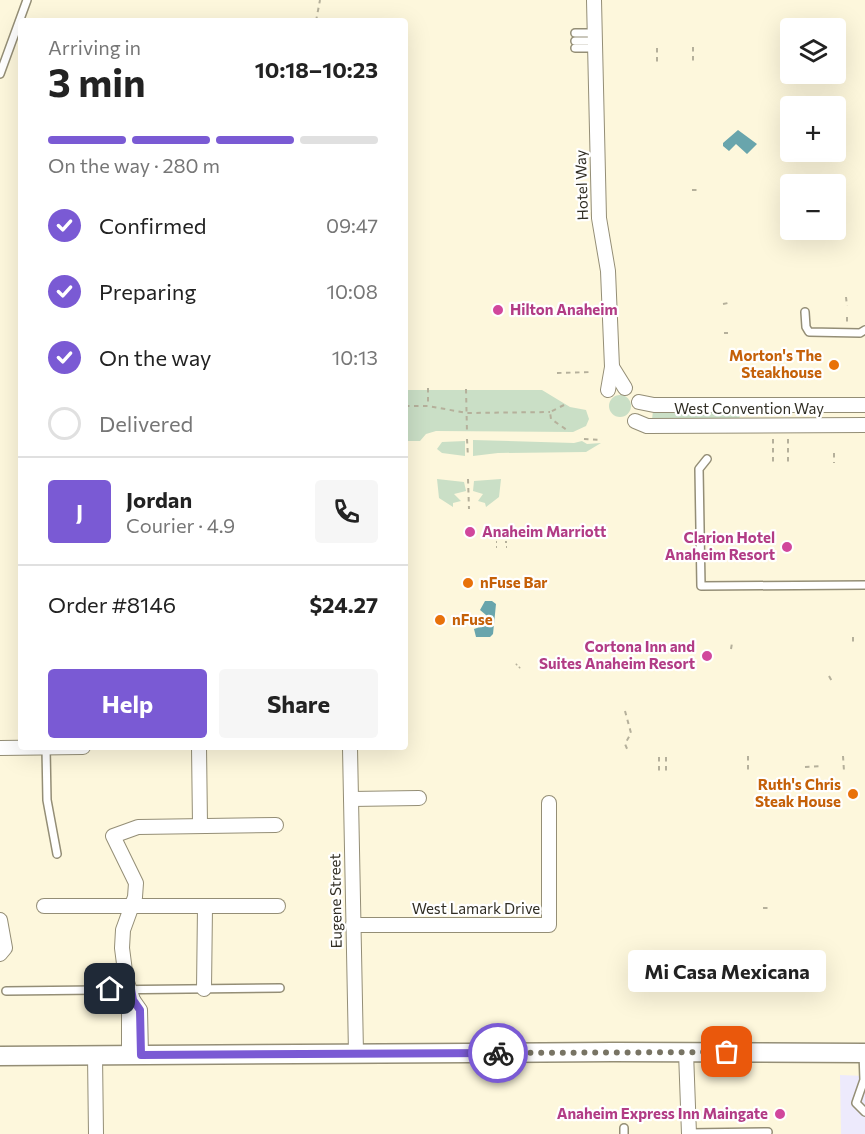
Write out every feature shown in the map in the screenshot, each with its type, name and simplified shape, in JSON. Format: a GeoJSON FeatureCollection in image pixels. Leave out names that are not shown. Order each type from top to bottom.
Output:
{"type":"FeatureCollection","features":[{"type":"Feature","properties":{"kind":"main road"},"geometry":{"type":"LineString","coordinates":[[0,1056],[613,1052],[864,1053]]}},
{"type":"Feature","properties":{"kind":"street","name":"Hotel Way"},"geometry":{"type":"LineString","coordinates":[[594,0],[599,218],[608,271],[612,368],[608,390]]}},
{"type":"Feature","properties":{"kind":"street"},"geometry":{"type":"LineString","coordinates":[[612,368],[625,388]]}},
{"type":"Feature","properties":{"kind":"street","name":"West Convention Way"},"geometry":{"type":"LineString","coordinates":[[639,402],[654,405],[865,405]]}},
{"type":"Feature","properties":{"kind":"street","name":"West Convention Way"},"geometry":{"type":"LineString","coordinates":[[635,421],[647,426],[865,425]]}},
{"type":"Feature","properties":{"kind":"street"},"geometry":{"type":"LineString","coordinates":[[0,748],[18,748]]}},
{"type":"Feature","properties":{"kind":"street"},"geometry":{"type":"LineString","coordinates":[[199,750],[200,824]]}},
{"type":"Feature","properties":{"kind":"street","name":"Eugene Street"},"geometry":{"type":"LineString","coordinates":[[350,750],[356,1053]]}},
{"type":"Feature","properties":{"kind":"street"},"geometry":{"type":"LineString","coordinates":[[351,799],[419,798]]}},
{"type":"Feature","properties":{"kind":"street","name":"West Lamark Drive"},"geometry":{"type":"LineString","coordinates":[[353,925],[549,925],[549,803]]}},
{"type":"Feature","properties":{"kind":"street"},"geometry":{"type":"LineString","coordinates":[[135,1055],[129,1010],[132,995],[124,968],[122,948],[123,930],[136,883],[112,836],[138,827],[200,824],[276,825]]}},
{"type":"Feature","properties":{"kind":"street"},"geometry":{"type":"LineString","coordinates":[[44,906],[278,906]]}},
{"type":"Feature","properties":{"kind":"street"},"geometry":{"type":"LineString","coordinates":[[204,989],[205,907]]}},
{"type":"Feature","properties":{"kind":"street"},"geometry":{"type":"LineString","coordinates":[[0,920],[5,948],[0,954]]}},
{"type":"Feature","properties":{"kind":"street"},"geometry":{"type":"LineString","coordinates":[[686,1052],[689,1133]]}},
{"type":"Feature","properties":{"kind":"street"},"geometry":{"type":"LineString","coordinates":[[95,1055],[96,1134]]}},
{"type":"Feature","properties":{"kind":"lane"},"geometry":{"type":"LineString","coordinates":[[20,18],[27,0]]}},
{"type":"Feature","properties":{"kind":"lane"},"geometry":{"type":"LineString","coordinates":[[0,74],[18,25]]}},
{"type":"Feature","properties":{"kind":"lane"},"geometry":{"type":"LineString","coordinates":[[595,41],[575,40],[595,41]]}},
{"type":"Feature","properties":{"kind":"lane"},"geometry":{"type":"LineString","coordinates":[[805,312],[806,327],[809,332],[860,333],[865,330]]}},
{"type":"Feature","properties":{"kind":"lane"},"geometry":{"type":"LineString","coordinates":[[707,459],[699,469],[700,586],[865,585]]}},
{"type":"Feature","properties":{"kind":"lane"},"geometry":{"type":"LineString","coordinates":[[46,750],[47,800],[57,854]]}},
{"type":"Feature","properties":{"kind":"lane"},"geometry":{"type":"LineString","coordinates":[[6,991],[132,995],[204,989],[280,988]]}},
{"type":"Feature","properties":{"kind":"lane"},"geometry":{"type":"LineString","coordinates":[[864,1053],[864,1080],[856,1103],[865,1112]]}},
{"type":"Feature","properties":{"kind":"lane"},"geometry":{"type":"LineString","coordinates":[[689,1133],[768,1132]]}},
{"type":"Feature","properties":{"kind":"path"},"geometry":{"type":"LineString","coordinates":[[317,18],[320,0]]}},
{"type":"Feature","properties":{"kind":"path"},"geometry":{"type":"LineString","coordinates":[[693,47],[693,64]]}},
{"type":"Feature","properties":{"kind":"path"},"geometry":{"type":"LineString","coordinates":[[657,48],[657,63]]}},
{"type":"Feature","properties":{"kind":"path"},"geometry":{"type":"LineString","coordinates":[[692,190],[698,190]]}},
{"type":"Feature","properties":{"kind":"path"},"geometry":{"type":"LineString","coordinates":[[846,297],[846,306]]}},
{"type":"Feature","properties":{"kind":"path"},"geometry":{"type":"LineString","coordinates":[[723,304],[728,303]]}},
{"type":"Feature","properties":{"kind":"path"},"geometry":{"type":"LineString","coordinates":[[557,373],[593,372]]}},
{"type":"Feature","properties":{"kind":"path"},"geometry":{"type":"LineString","coordinates":[[428,388],[428,406]]}},
{"type":"Feature","properties":{"kind":"path"},"geometry":{"type":"LineString","coordinates":[[466,389],[467,432]]}},
{"type":"Feature","properties":{"kind":"path"},"geometry":{"type":"LineString","coordinates":[[408,406],[428,406],[467,413],[550,412],[564,405]]}},
{"type":"Feature","properties":{"kind":"path"},"geometry":{"type":"LineString","coordinates":[[550,412],[554,423],[567,430]]}},
{"type":"Feature","properties":{"kind":"path"},"geometry":{"type":"LineString","coordinates":[[467,439],[468,457]]}},
{"type":"Feature","properties":{"kind":"path"},"geometry":{"type":"LineString","coordinates":[[584,439],[602,440]]}},
{"type":"Feature","properties":{"kind":"path"},"geometry":{"type":"LineString","coordinates":[[773,439],[773,463]]}},
{"type":"Feature","properties":{"kind":"path"},"geometry":{"type":"LineString","coordinates":[[788,439],[788,463]]}},
{"type":"Feature","properties":{"kind":"path"},"geometry":{"type":"LineString","coordinates":[[834,453],[834,463]]}},
{"type":"Feature","properties":{"kind":"path"},"geometry":{"type":"LineString","coordinates":[[468,479],[469,509]]}},
{"type":"Feature","properties":{"kind":"path"},"geometry":{"type":"LineString","coordinates":[[853,637],[853,645]]}},
{"type":"Feature","properties":{"kind":"path"},"geometry":{"type":"LineString","coordinates":[[731,649],[732,643]]}},
{"type":"Feature","properties":{"kind":"path"},"geometry":{"type":"LineString","coordinates":[[829,675],[833,683]]}},
{"type":"Feature","properties":{"kind":"path"},"geometry":{"type":"LineString","coordinates":[[625,711],[631,733],[625,744],[628,751]]}},
{"type":"Feature","properties":{"kind":"path"},"geometry":{"type":"LineString","coordinates":[[658,756],[659,771]]}},
{"type":"Feature","properties":{"kind":"path"},"geometry":{"type":"LineString","coordinates":[[666,756],[666,771]]}},
{"type":"Feature","properties":{"kind":"path"},"geometry":{"type":"LineString","coordinates":[[748,756],[748,770]]}},
{"type":"Feature","properties":{"kind":"path"},"geometry":{"type":"LineString","coordinates":[[843,756],[844,771]]}},
{"type":"Feature","properties":{"kind":"path"},"geometry":{"type":"LineString","coordinates":[[805,766],[821,766]]}},
{"type":"Feature","properties":{"kind":"path"},"geometry":{"type":"LineString","coordinates":[[763,908],[768,908]]}},
{"type":"Feature","properties":{"kind":"path"},"geometry":{"type":"LineString","coordinates":[[727,968],[732,968]]}},
{"type":"Feature","properties":{"kind":"shaded area"},"geometry":{"type":"Polygon","coordinates":[[[840,1075],[865,1076],[865,1134],[841,1134],[840,1075]]]}},
{"type":"Feature","properties":{"kind":"green space"},"geometry":{"type":"Polygon","coordinates":[[[408,390],[542,390],[570,407],[586,410],[589,419],[586,426],[573,432],[436,431],[426,434],[420,441],[408,441],[408,390]]]}},
{"type":"Feature","properties":{"kind":"green space"},"geometry":{"type":"Polygon","coordinates":[[[620,395],[628,398],[631,406],[628,414],[620,417],[612,414],[609,406],[612,398],[620,395]]]}},
{"type":"Feature","properties":{"kind":"green space"},"geometry":{"type":"Polygon","coordinates":[[[653,411],[736,412],[740,417],[737,420],[652,419],[653,411]]]}},
{"type":"Feature","properties":{"kind":"green space"},"geometry":{"type":"Polygon","coordinates":[[[473,440],[601,443],[586,452],[498,453],[473,456],[473,440]]]}},
{"type":"Feature","properties":{"kind":"green space"},"geometry":{"type":"Polygon","coordinates":[[[465,441],[465,456],[442,453],[437,449],[442,442],[465,441]]]}},
{"type":"Feature","properties":{"kind":"green space"},"geometry":{"type":"Polygon","coordinates":[[[437,479],[464,482],[466,491],[454,494],[461,501],[453,503],[453,507],[439,498],[437,479]]]}},
{"type":"Feature","properties":{"kind":"green space"},"geometry":{"type":"Polygon","coordinates":[[[501,479],[499,497],[486,507],[485,503],[478,501],[483,494],[473,491],[474,481],[501,479]]]}},
{"type":"Feature","properties":{"kind":"water"},"geometry":{"type":"Polygon","coordinates":[[[738,130],[757,144],[747,154],[736,144],[729,151],[723,146],[723,143],[738,130]]]}},
{"type":"Feature","properties":{"kind":"water"},"geometry":{"type":"Polygon","coordinates":[[[485,601],[492,601],[496,604],[493,634],[490,637],[476,637],[474,629],[486,625],[486,615],[480,610],[485,601]]]}},
{"type":"Feature","properties":{"kind":"way so far"},"geometry":{"type":"LineString","coordinates":[[498,1053],[727,1052]]}},
{"type":"Feature","properties":{"kind":"place","name":"Hilton Anaheim"},"geometry":{"type":"Point","coordinates":[498,310]}},
{"type":"Feature","properties":{"kind":"place","name":"Morton's The Steakhouse"},"geometry":{"type":"Point","coordinates":[834,365]}},
{"type":"Feature","properties":{"kind":"place","name":"Anaheim Marriott"},"geometry":{"type":"Point","coordinates":[470,532]}},
{"type":"Feature","properties":{"kind":"place","name":"Clarion Hotel Anaheim Resort"},"geometry":{"type":"Point","coordinates":[787,547]}},
{"type":"Feature","properties":{"kind":"place","name":"nFuse Bar"},"geometry":{"type":"Point","coordinates":[468,583]}},
{"type":"Feature","properties":{"kind":"place","name":"nFuse"},"geometry":{"type":"Point","coordinates":[440,620]}},
{"type":"Feature","properties":{"kind":"place","name":"Cortona Inn and Suites Anaheim Resort"},"geometry":{"type":"Point","coordinates":[707,656]}},
{"type":"Feature","properties":{"kind":"place","name":"Ruth's Chris Steak House"},"geometry":{"type":"Point","coordinates":[853,794]}},
{"type":"Feature","properties":{"kind":"place","name":"Mi Casa Mexicana"},"geometry":{"type":"Point","coordinates":[727,1052]}},
{"type":"Feature","properties":{"kind":"place","name":"Anaheim Express Inn Maingate"},"geometry":{"type":"Point","coordinates":[780,1114]}},
{"type":"Feature","properties":{"kind":"route"},"geometry":{"type":"LineString","coordinates":[[110,989],[131,989],[133,1000],[140,1010],[141,1055],[498,1053]]}}]}
